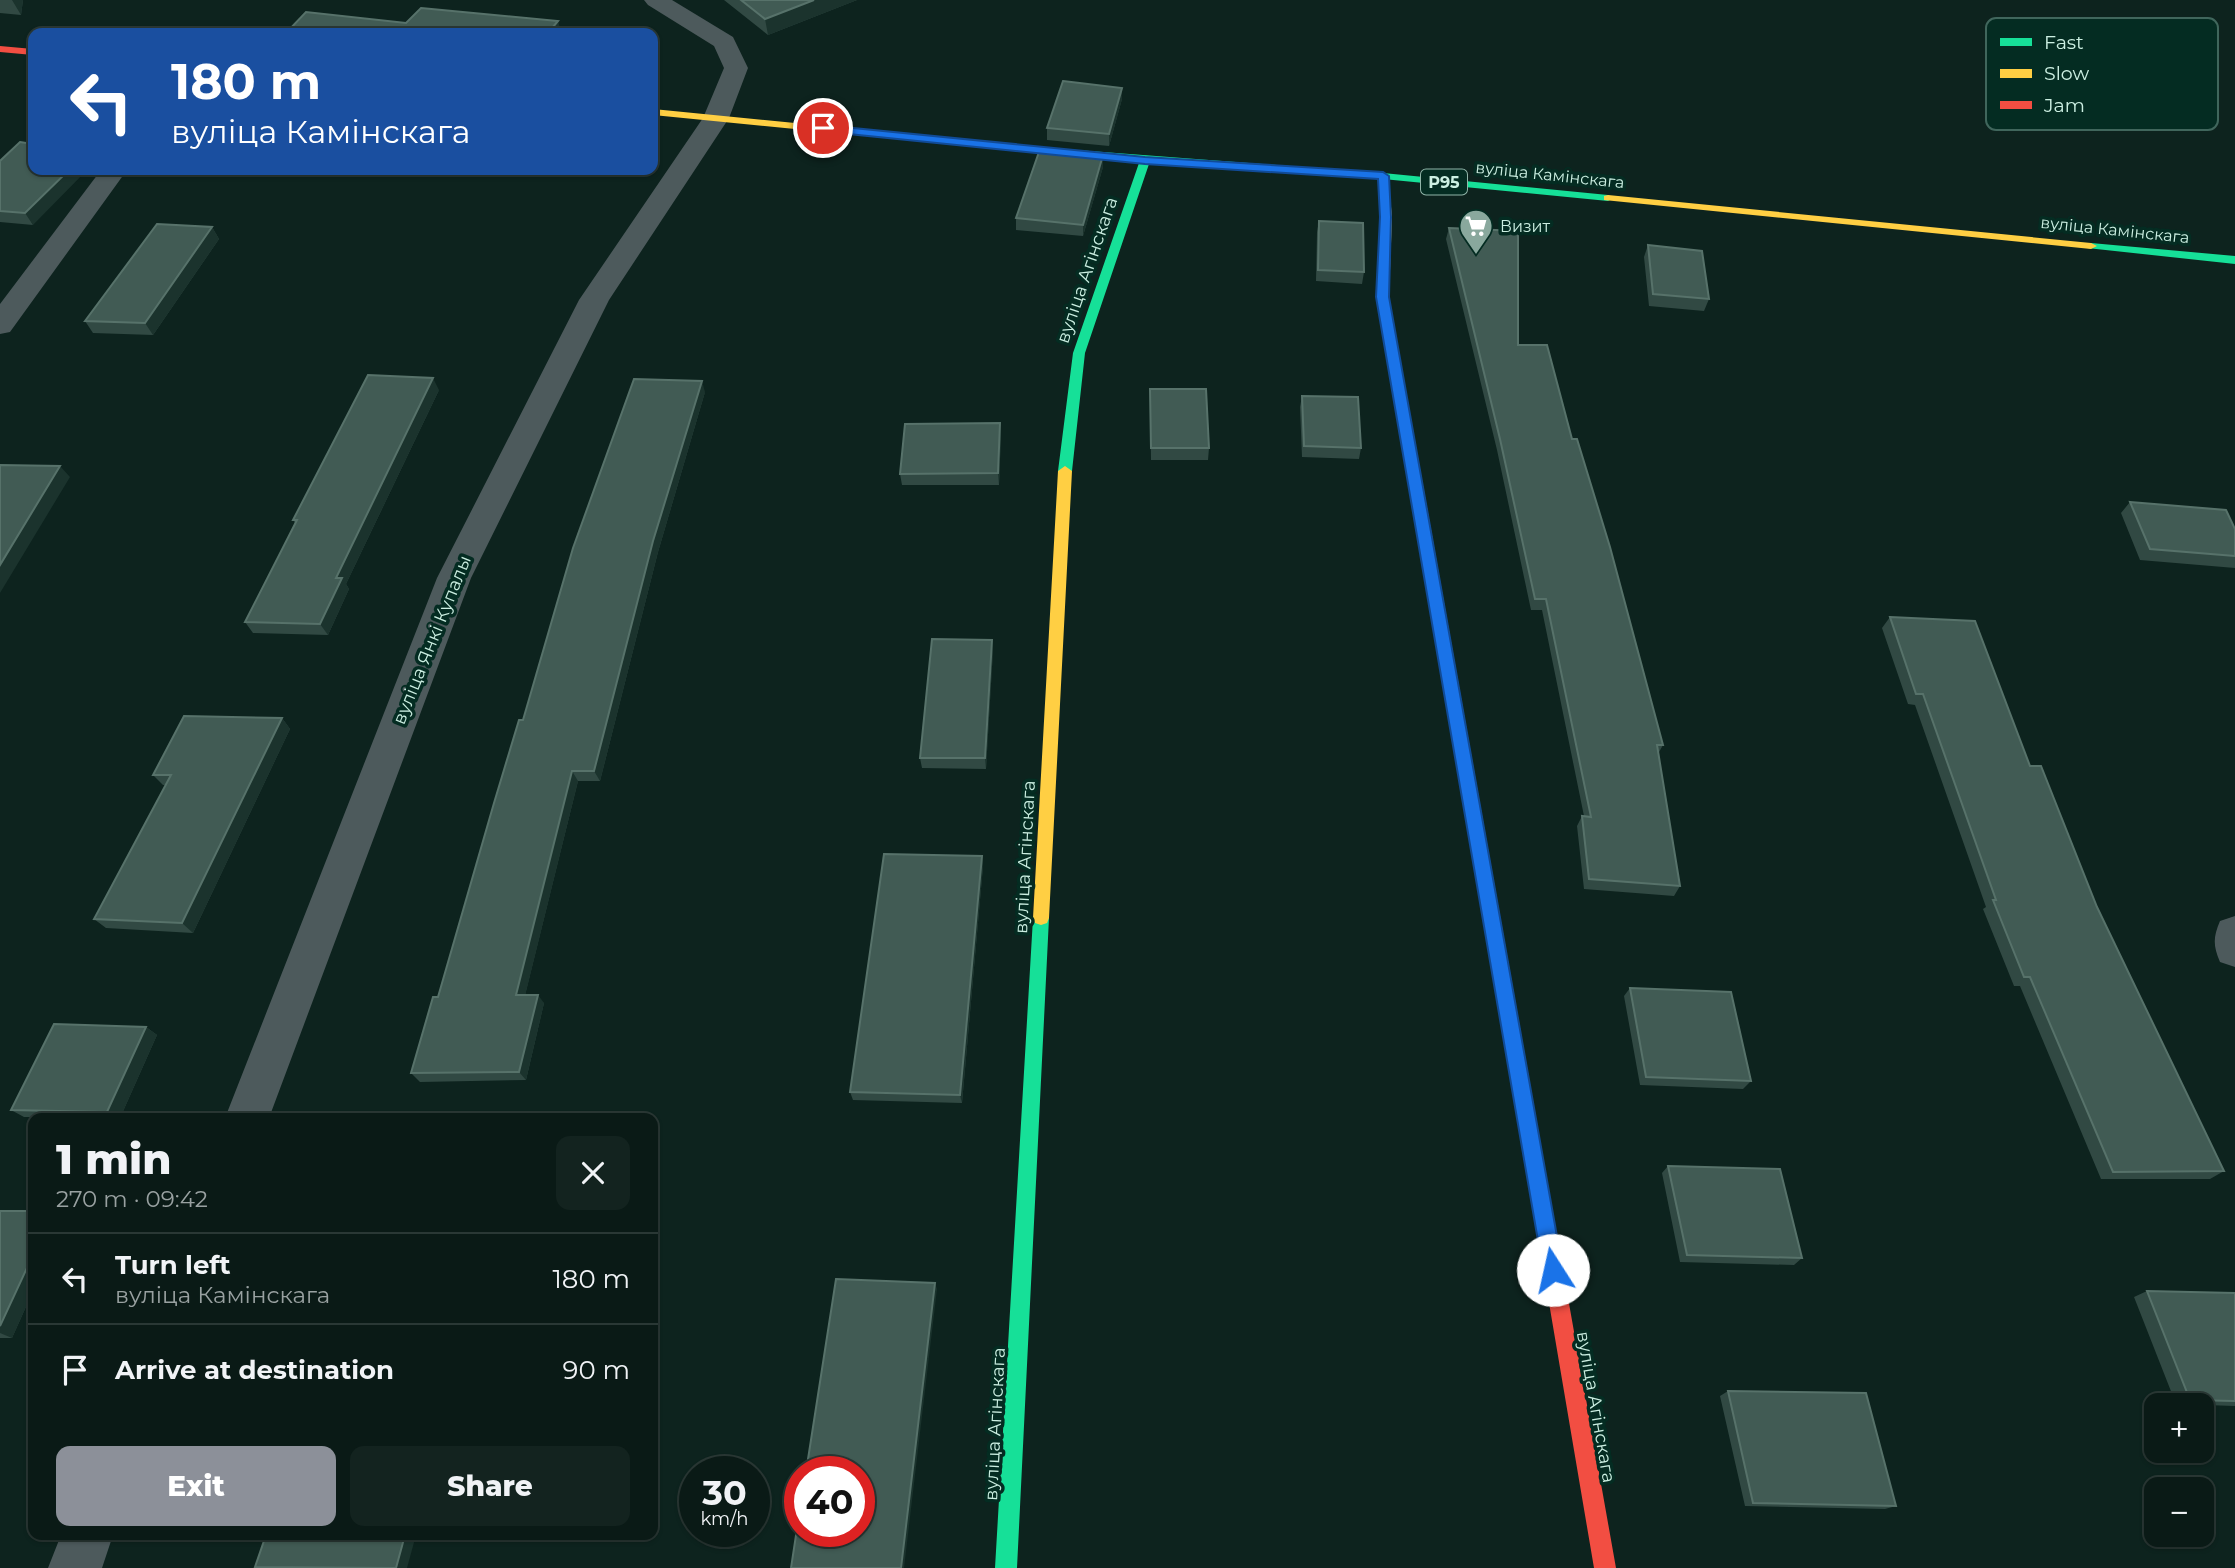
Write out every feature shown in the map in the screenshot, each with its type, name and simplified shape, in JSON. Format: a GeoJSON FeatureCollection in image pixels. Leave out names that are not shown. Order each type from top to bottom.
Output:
{"type":"FeatureCollection","features":[{"type":"Feature","properties":{"kind":"street","name":"вуліца Янкі Купалы"},"geometry":{"type":"LineString","coordinates":[[249,1113],[454,579],[594,300],[716,118],[736,68],[724,42],[656,0]]}},
{"type":"Feature","properties":{"kind":"street"},"geometry":{"type":"LineString","coordinates":[[0,49],[28,52]]}},
{"type":"Feature","properties":{"kind":"street","name":"вуліца Камінскага"},"geometry":{"type":"LineString","coordinates":[[658,112],[1145,160],[1383,176],[2235,260]]}},
{"type":"Feature","properties":{"kind":"street","name":"вуліца Агінскага"},"geometry":{"type":"LineString","coordinates":[[1006,1568],[1066,445],[1079,354],[1145,160]]}},
{"type":"Feature","properties":{"kind":"street"},"geometry":{"type":"LineString","coordinates":[[0,325],[110,175]]}},
{"type":"Feature","properties":{"kind":"street","name":"вуліца Агінскага"},"geometry":{"type":"LineString","coordinates":[[1383,176],[1386,217],[1382,297],[1605,1568]]}},
{"type":"Feature","properties":{"kind":"street"},"geometry":{"type":"LineString","coordinates":[[2235,934],[2235,949]]}},
{"type":"Feature","properties":{"kind":"street"},"geometry":{"type":"LineString","coordinates":[[75,1568],[85,1540]]}},
{"type":"Feature","properties":{"kind":"building"},"geometry":{"type":"Polygon","coordinates":[[[741,0],[814,0],[765,19],[741,0]]]}},
{"type":"Feature","properties":{"kind":"building"},"geometry":{"type":"Polygon","coordinates":[[[421,8],[558,21],[552,28],[291,28],[306,12],[406,23],[421,8]]]}},
{"type":"Feature","properties":{"kind":"building"},"geometry":{"type":"Polygon","coordinates":[[[1063,81],[1122,88],[1109,134],[1047,128],[1063,81]]]}},
{"type":"Feature","properties":{"kind":"building"},"geometry":{"type":"Polygon","coordinates":[[[20,142],[28,143],[28,175],[64,175],[25,213],[0,211],[0,161],[20,142]]]}},
{"type":"Feature","properties":{"kind":"building"},"geometry":{"type":"Polygon","coordinates":[[[1040,149],[1103,155],[1083,225],[1016,218],[1040,149]]]}},
{"type":"Feature","properties":{"kind":"building"},"geometry":{"type":"Polygon","coordinates":[[[1319,221],[1363,223],[1364,272],[1318,270],[1319,221]]]}},
{"type":"Feature","properties":{"kind":"building"},"geometry":{"type":"Polygon","coordinates":[[[157,224],[212,227],[145,323],[85,321],[157,224]]]}},
{"type":"Feature","properties":{"kind":"building"},"geometry":{"type":"Polygon","coordinates":[[[1449,228],[1518,231],[1518,345],[1547,345],[1572,439],[1577,439],[1610,547],[1663,745],[1657,745],[1680,886],[1589,879],[1582,816],[1591,817],[1546,599],[1535,599],[1449,228]]]}},
{"type":"Feature","properties":{"kind":"building"},"geometry":{"type":"Polygon","coordinates":[[[1648,245],[1702,251],[1709,299],[1653,294],[1648,245]]]}},
{"type":"Feature","properties":{"kind":"building"},"geometry":{"type":"Polygon","coordinates":[[[368,375],[433,378],[336,578],[342,578],[320,624],[245,622],[297,520],[293,520],[368,375]]]}},
{"type":"Feature","properties":{"kind":"building"},"geometry":{"type":"Polygon","coordinates":[[[634,379],[702,381],[653,541],[594,771],[572,771],[516,995],[538,995],[519,1072],[411,1073],[433,997],[438,997],[494,803],[519,720],[523,720],[573,548],[634,379]]]}},
{"type":"Feature","properties":{"kind":"building"},"geometry":{"type":"Polygon","coordinates":[[[1150,389],[1206,389],[1209,448],[1151,448],[1150,389]]]}},
{"type":"Feature","properties":{"kind":"building"},"geometry":{"type":"Polygon","coordinates":[[[1302,396],[1358,397],[1361,448],[1304,446],[1302,396]]]}},
{"type":"Feature","properties":{"kind":"building"},"geometry":{"type":"Polygon","coordinates":[[[1000,423],[998,473],[900,474],[905,424],[1000,423]]]}},
{"type":"Feature","properties":{"kind":"building"},"geometry":{"type":"Polygon","coordinates":[[[0,465],[60,466],[0,565],[0,465]]]}},
{"type":"Feature","properties":{"kind":"building"},"geometry":{"type":"Polygon","coordinates":[[[2130,502],[2226,510],[2235,529],[2235,556],[2150,549],[2130,502]]]}},
{"type":"Feature","properties":{"kind":"building"},"geometry":{"type":"Polygon","coordinates":[[[1890,617],[1975,621],[2030,766],[2041,766],[2097,907],[2224,1171],[2113,1172],[2030,977],[2024,977],[1993,900],[1996,900],[1923,694],[1916,694],[1890,617]]]}},
{"type":"Feature","properties":{"kind":"building"},"geometry":{"type":"Polygon","coordinates":[[[932,639],[992,640],[985,758],[920,758],[932,639]]]}},
{"type":"Feature","properties":{"kind":"building"},"geometry":{"type":"Polygon","coordinates":[[[184,716],[282,718],[182,923],[94,919],[171,775],[153,775],[184,716]]]}},
{"type":"Feature","properties":{"kind":"building"},"geometry":{"type":"Polygon","coordinates":[[[884,854],[982,856],[960,1095],[850,1092],[884,854]]]}},
{"type":"Feature","properties":{"kind":"building"},"geometry":{"type":"Polygon","coordinates":[[[1630,988],[1731,992],[1751,1081],[1646,1077],[1630,988]]]}},
{"type":"Feature","properties":{"kind":"building"},"geometry":{"type":"Polygon","coordinates":[[[54,1024],[146,1027],[107,1112],[11,1110],[54,1024]]]}},
{"type":"Feature","properties":{"kind":"building"},"geometry":{"type":"Polygon","coordinates":[[[1668,1166],[1780,1169],[1802,1258],[1687,1255],[1668,1166]]]}},
{"type":"Feature","properties":{"kind":"building"},"geometry":{"type":"Polygon","coordinates":[[[0,1211],[28,1211],[28,1266],[0,1326],[0,1211]]]}},
{"type":"Feature","properties":{"kind":"building"},"geometry":{"type":"Polygon","coordinates":[[[836,1279],[935,1283],[901,1568],[791,1568],[794,1547],[875,1547],[875,1456],[808,1456],[836,1279]]]}},
{"type":"Feature","properties":{"kind":"building"},"geometry":{"type":"Polygon","coordinates":[[[2147,1291],[2235,1293],[2235,1401],[2214,1401],[2214,1393],[2187,1393],[2147,1291]]]}},
{"type":"Feature","properties":{"kind":"building"},"geometry":{"type":"Polygon","coordinates":[[[1728,1391],[1866,1393],[1896,1506],[1753,1503],[1728,1391]]]}},
{"type":"Feature","properties":{"kind":"building"},"geometry":{"type":"Polygon","coordinates":[[[264,1540],[404,1540],[396,1568],[255,1567],[264,1540]]]}},
{"type":"Feature","properties":{"kind":"traffic: fast"},"geometry":{"type":"LineString","coordinates":[[1037,150],[1383,176],[1608,198]]}},
{"type":"Feature","properties":{"kind":"traffic: fast"},"geometry":{"type":"LineString","coordinates":[[1065,471],[1079,353],[1145,160]]}},
{"type":"Feature","properties":{"kind":"traffic: fast"},"geometry":{"type":"LineString","coordinates":[[2091,246],[2235,260]]}},
{"type":"Feature","properties":{"kind":"traffic: fast"},"geometry":{"type":"LineString","coordinates":[[1426,541],[1518,1067]]}},
{"type":"Feature","properties":{"kind":"traffic: fast"},"geometry":{"type":"LineString","coordinates":[[1006,1568],[1041,918]]}},
{"type":"Feature","properties":{"kind":"traffic: slow"},"geometry":{"type":"LineString","coordinates":[[658,112],[1037,150]]}},
{"type":"Feature","properties":{"kind":"traffic: slow"},"geometry":{"type":"LineString","coordinates":[[1383,176],[1386,217],[1383,297],[1426,541]]}},
{"type":"Feature","properties":{"kind":"traffic: slow"},"geometry":{"type":"LineString","coordinates":[[1608,198],[2091,246]]}},
{"type":"Feature","properties":{"kind":"traffic: slow"},"geometry":{"type":"LineString","coordinates":[[1041,918],[1065,471]]}},
{"type":"Feature","properties":{"kind":"traffic: jam"},"geometry":{"type":"LineString","coordinates":[[0,49],[28,52]]}},
{"type":"Feature","properties":{"kind":"traffic: jam"},"geometry":{"type":"LineString","coordinates":[[1518,1067],[1605,1568]]}},
{"type":"Feature","properties":{"kind":"place","name":"Визит"},"geometry":{"type":"Point","coordinates":[1476,256]}},
{"type":"Feature","properties":{"kind":"route"},"geometry":{"type":"LineString","coordinates":[[823,128],[1145,160],[1383,176],[1386,217],[1382,297],[1460,728],[1553,1270]]}}]}
